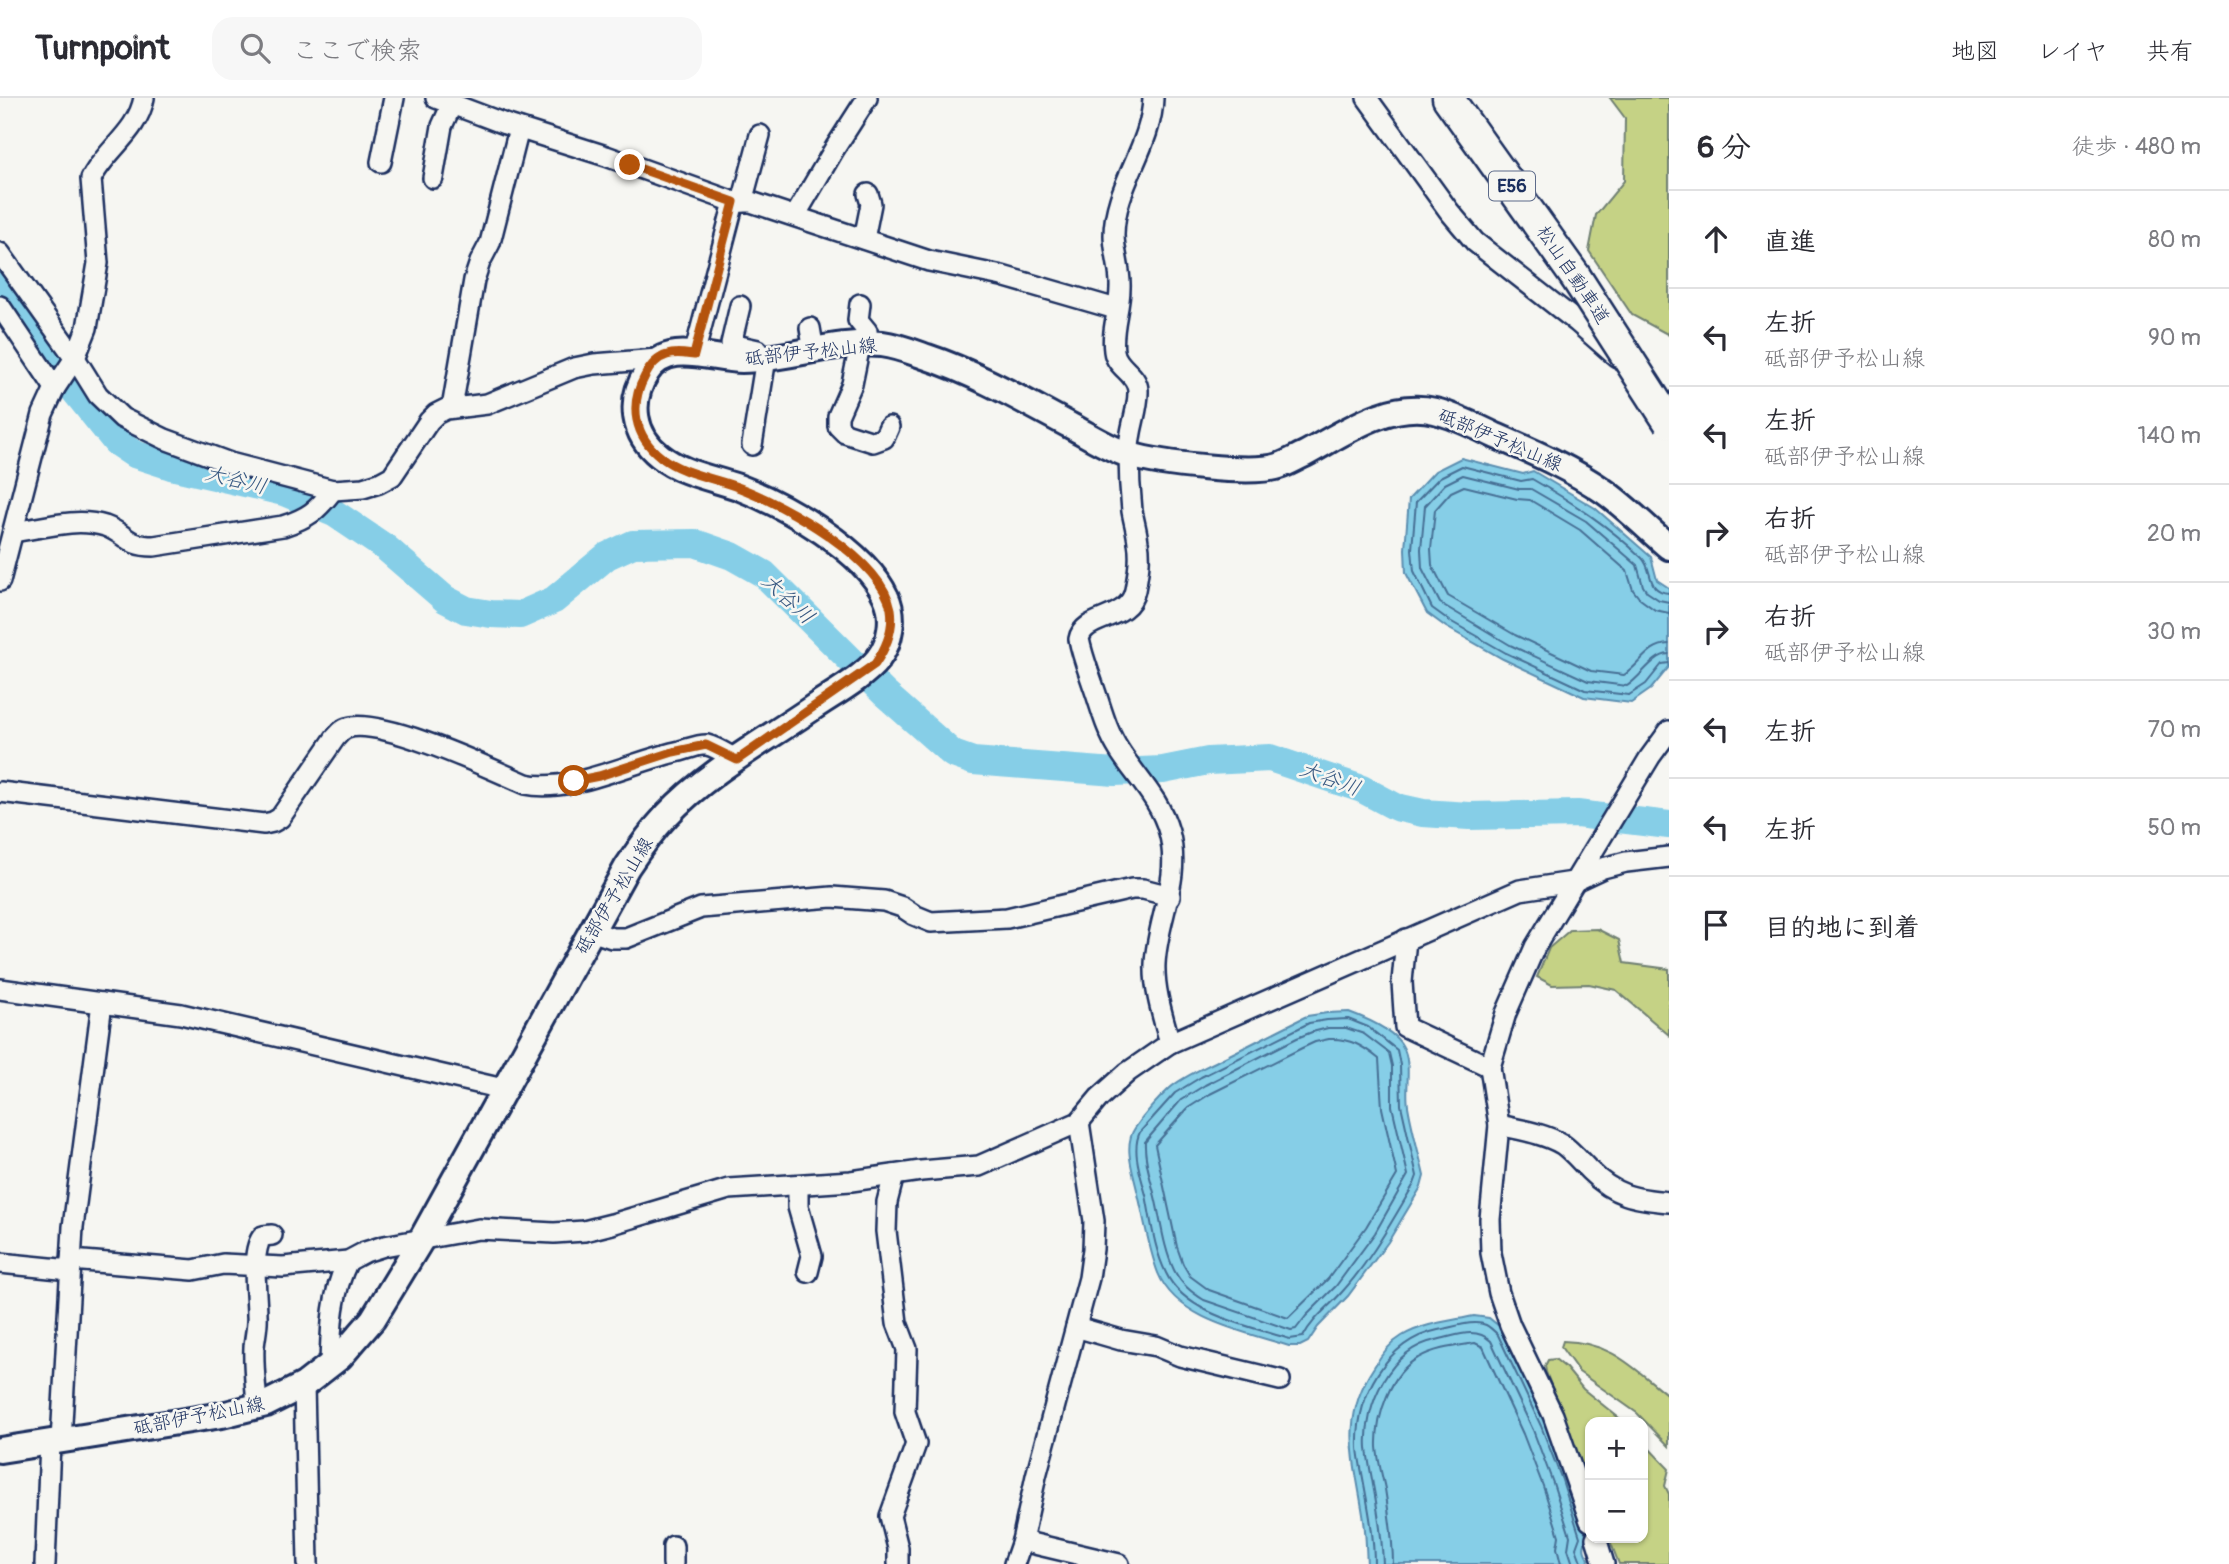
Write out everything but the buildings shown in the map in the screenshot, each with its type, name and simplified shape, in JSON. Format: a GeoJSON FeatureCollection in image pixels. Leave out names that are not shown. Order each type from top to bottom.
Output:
{"type":"FeatureCollection","features":[{"type":"Feature","properties":{"kind":"highway","name":"松山自動車道"},"geometry":{"type":"LineString","coordinates":[[1448,98],[1575,276],[1669,422]]}},
{"type":"Feature","properties":{"kind":"main road","name":"砥部伊予松山線"},"geometry":{"type":"LineString","coordinates":[[0,1450],[222,1415],[257,1407],[288,1395],[330,1366],[373,1319],[421,1240],[627,867],[654,830],[669,812],[686,798],[875,664],[883,653],[889,638],[891,611],[872,573],[803,518],[740,488],[676,467],[653,450],[638,426],[635,399],[648,370],[658,359],[670,354],[731,360],[762,358],[812,339],[900,347],[967,372],[1129,455],[1170,463],[1264,469],[1281,466],[1365,422],[1394,411],[1416,408],[1436,411],[1543,456],[1583,477],[1609,495],[1669,547]]}},
{"type":"Feature","properties":{"kind":"street"},"geometry":{"type":"LineString","coordinates":[[0,581],[10,517],[43,414],[55,388],[75,358],[87,328],[98,263],[91,179],[136,121],[144,98]]}},
{"type":"Feature","properties":{"kind":"street"},"geometry":{"type":"LineString","coordinates":[[381,162],[394,98]]}},
{"type":"Feature","properties":{"kind":"street"},"geometry":{"type":"LineString","coordinates":[[795,216],[867,98]]}},
{"type":"Feature","properties":{"kind":"street"},"geometry":{"type":"LineString","coordinates":[[1153,98],[1150,124],[1116,211],[1114,236],[1121,288],[1116,309],[1113,343],[1115,356],[1122,368],[1135,380],[1138,389],[1129,435],[1129,455],[1132,513],[1140,559],[1135,593],[1127,608],[1086,628],[1080,633],[1079,639],[1110,734],[1163,816],[1169,834],[1173,861],[1170,896],[1155,962],[1156,989],[1170,1042]]}},
{"type":"Feature","properties":{"kind":"street"},"geometry":{"type":"LineString","coordinates":[[1367,98],[1449,211],[1475,242],[1577,322],[1669,406]]}},
{"type":"Feature","properties":{"kind":"street"},"geometry":{"type":"LineString","coordinates":[[433,178],[444,101],[738,202],[751,202],[929,261],[1002,276],[1116,309]]}},
{"type":"Feature","properties":{"kind":"street"},"geometry":{"type":"LineString","coordinates":[[452,408],[474,281],[490,243],[520,129]]}},
{"type":"Feature","properties":{"kind":"street"},"geometry":{"type":"LineString","coordinates":[[694,355],[760,135]]}},
{"type":"Feature","properties":{"kind":"street"},"geometry":{"type":"LineString","coordinates":[[864,239],[871,204],[868,194]]}},
{"type":"Feature","properties":{"kind":"street"},"geometry":{"type":"LineString","coordinates":[[0,253],[98,395],[122,418],[165,439],[325,501]]}},
{"type":"Feature","properties":{"kind":"street"},"geometry":{"type":"LineString","coordinates":[[860,304],[858,320],[867,331],[852,384],[838,416],[838,426],[845,433],[873,442],[884,438],[889,427]]}},
{"type":"Feature","properties":{"kind":"street"},"geometry":{"type":"LineString","coordinates":[[0,306],[55,388]]}},
{"type":"Feature","properties":{"kind":"street"},"geometry":{"type":"LineString","coordinates":[[740,306],[731,344],[758,350],[762,358],[752,445]]}},
{"type":"Feature","properties":{"kind":"street"},"geometry":{"type":"LineString","coordinates":[[10,517],[103,526],[141,546],[283,526],[325,501],[379,484],[391,476],[429,421],[446,409],[487,404],[574,369],[594,364],[658,359]]}},
{"type":"Feature","properties":{"kind":"street"},"geometry":{"type":"LineString","coordinates":[[0,792],[264,824],[280,818],[335,738],[349,727],[389,731],[450,751],[526,785],[537,787],[599,776],[673,752],[706,745],[737,760]]}},
{"type":"Feature","properties":{"kind":"street"},"geometry":{"type":"LineString","coordinates":[[1585,1507],[1553,1415],[1510,1325],[1499,1293],[1491,1253],[1490,1219],[1499,1125],[1490,1067],[1506,1013],[1535,947],[1650,757],[1669,731]]}},
{"type":"Feature","properties":{"kind":"street"},"geometry":{"type":"LineString","coordinates":[[0,1263],[193,1270],[223,1264],[283,1267],[348,1261],[365,1251],[384,1246],[479,1229],[554,1233],[584,1231],[729,1189],[851,1181],[979,1166],[1079,1122],[1099,1098],[1170,1042],[1521,890],[1573,882],[1603,868],[1626,862],[1669,857]]}},
{"type":"Feature","properties":{"kind":"street"},"geometry":{"type":"LineString","coordinates":[[591,931],[612,939],[626,938],[701,908],[832,897],[884,901],[931,922],[946,922],[1007,918],[1132,889],[1170,896]]}},
{"type":"Feature","properties":{"kind":"street"},"geometry":{"type":"LineString","coordinates":[[1406,939],[1402,982],[1405,1027],[1490,1067]]}},
{"type":"Feature","properties":{"kind":"street"},"geometry":{"type":"LineString","coordinates":[[0,989],[181,1014],[503,1089]]}},
{"type":"Feature","properties":{"kind":"street"},"geometry":{"type":"LineString","coordinates":[[45,1564],[73,1227],[102,1003]]}},
{"type":"Feature","properties":{"kind":"street"},"geometry":{"type":"LineString","coordinates":[[1014,1564],[1076,1327],[1093,1249],[1094,1221],[1079,1122]]}},
{"type":"Feature","properties":{"kind":"street"},"geometry":{"type":"LineString","coordinates":[[1499,1125],[1546,1137],[1564,1146],[1603,1184],[1618,1193],[1641,1200],[1669,1202]]}},
{"type":"Feature","properties":{"kind":"street"},"geometry":{"type":"LineString","coordinates":[[894,1175],[887,1202],[886,1231],[897,1323],[907,1349],[905,1412],[916,1444],[890,1517],[898,1548],[898,1564]]}},
{"type":"Feature","properties":{"kind":"street"},"geometry":{"type":"LineString","coordinates":[[798,1185],[798,1207],[811,1256],[808,1272]]}},
{"type":"Feature","properties":{"kind":"street"},"geometry":{"type":"LineString","coordinates":[[257,1407],[254,1274],[259,1241],[263,1236],[272,1235]]}},
{"type":"Feature","properties":{"kind":"street"},"geometry":{"type":"LineString","coordinates":[[330,1366],[335,1294],[348,1261]]}},
{"type":"Feature","properties":{"kind":"street"},"geometry":{"type":"LineString","coordinates":[[1076,1327],[1280,1380]]}},
{"type":"Feature","properties":{"kind":"street"},"geometry":{"type":"LineString","coordinates":[[304,1385],[308,1564]]}},
{"type":"Feature","properties":{"kind":"street"},"geometry":{"type":"LineString","coordinates":[[1022,1541],[1119,1564]]}},
{"type":"Feature","properties":{"kind":"street"},"geometry":{"type":"LineString","coordinates":[[1598,1543],[1604,1564]]}},
{"type":"Feature","properties":{"kind":"green space"},"geometry":{"type":"Polygon","coordinates":[[[1610,98],[1669,98],[1669,335],[1632,315],[1589,251],[1596,215],[1624,181],[1625,118],[1610,98]]]}},
{"type":"Feature","properties":{"kind":"green space"},"geometry":{"type":"Polygon","coordinates":[[[1597,929],[1619,940],[1624,963],[1669,969],[1669,1035],[1616,990],[1589,984],[1552,985],[1537,977],[1549,948],[1570,930],[1597,929]]]}},
{"type":"Feature","properties":{"kind":"green space"},"geometry":{"type":"Polygon","coordinates":[[[1563,1341],[1609,1351],[1669,1396],[1669,1446],[1648,1424],[1648,1417],[1641,1417],[1579,1372],[1561,1347],[1563,1341]]]}},
{"type":"Feature","properties":{"kind":"green space"},"geometry":{"type":"Polygon","coordinates":[[[1555,1359],[1583,1389],[1618,1417],[1585,1417],[1585,1476],[1546,1372],[1548,1360],[1555,1359]]]}},
{"type":"Feature","properties":{"kind":"green space"},"geometry":{"type":"Polygon","coordinates":[[[1648,1447],[1669,1469],[1665,1486],[1669,1494],[1669,1564],[1619,1564],[1611,1543],[1648,1543],[1648,1447]]]}},
{"type":"Feature","properties":{"kind":"water"},"geometry":{"type":"Polygon","coordinates":[[[1461,458],[1523,474],[1533,471],[1595,508],[1651,557],[1657,580],[1669,588],[1669,667],[1651,689],[1631,703],[1584,697],[1503,659],[1446,627],[1427,613],[1406,573],[1409,499],[1435,471],[1461,458]]]}},
{"type":"Feature","properties":{"kind":"water"},"geometry":{"type":"Polygon","coordinates":[[[1349,1012],[1387,1030],[1403,1047],[1408,1068],[1408,1106],[1424,1176],[1421,1187],[1388,1242],[1348,1296],[1318,1327],[1308,1342],[1300,1346],[1289,1346],[1214,1322],[1180,1302],[1167,1289],[1158,1273],[1131,1167],[1131,1135],[1165,1092],[1181,1080],[1307,1016],[1349,1012]]]}},
{"type":"Feature","properties":{"kind":"water"},"geometry":{"type":"Polygon","coordinates":[[[1474,1316],[1489,1318],[1504,1330],[1547,1424],[1568,1478],[1585,1532],[1584,1549],[1589,1559],[1588,1564],[1367,1564],[1365,1526],[1352,1443],[1356,1406],[1363,1387],[1383,1354],[1402,1336],[1428,1325],[1474,1316]]]}},
{"type":"Feature","properties":{"kind":"waterway","name":"大谷川"},"geometry":{"type":"LineString","coordinates":[[0,281],[49,348],[74,390],[116,442],[134,454],[171,466],[284,492],[334,513],[386,548],[445,599],[466,610],[520,615],[554,600],[607,556],[633,544],[695,543],[732,556],[764,574],[884,693],[953,754],[973,761],[1115,772],[1163,770],[1208,761],[1270,758],[1362,789],[1396,807],[1423,813],[1469,816],[1577,814],[1669,825]]}},
{"type":"Feature","properties":{"kind":"route"},"geometry":{"type":"LineString","coordinates":[[574,781],[706,745],[737,760],[875,664],[889,638],[891,611],[881,587],[872,573],[842,547],[803,518],[769,500],[676,467],[653,450],[644,438],[635,413],[635,399],[640,385],[658,359],[670,354],[694,355],[734,202],[630,165]]}}]}
